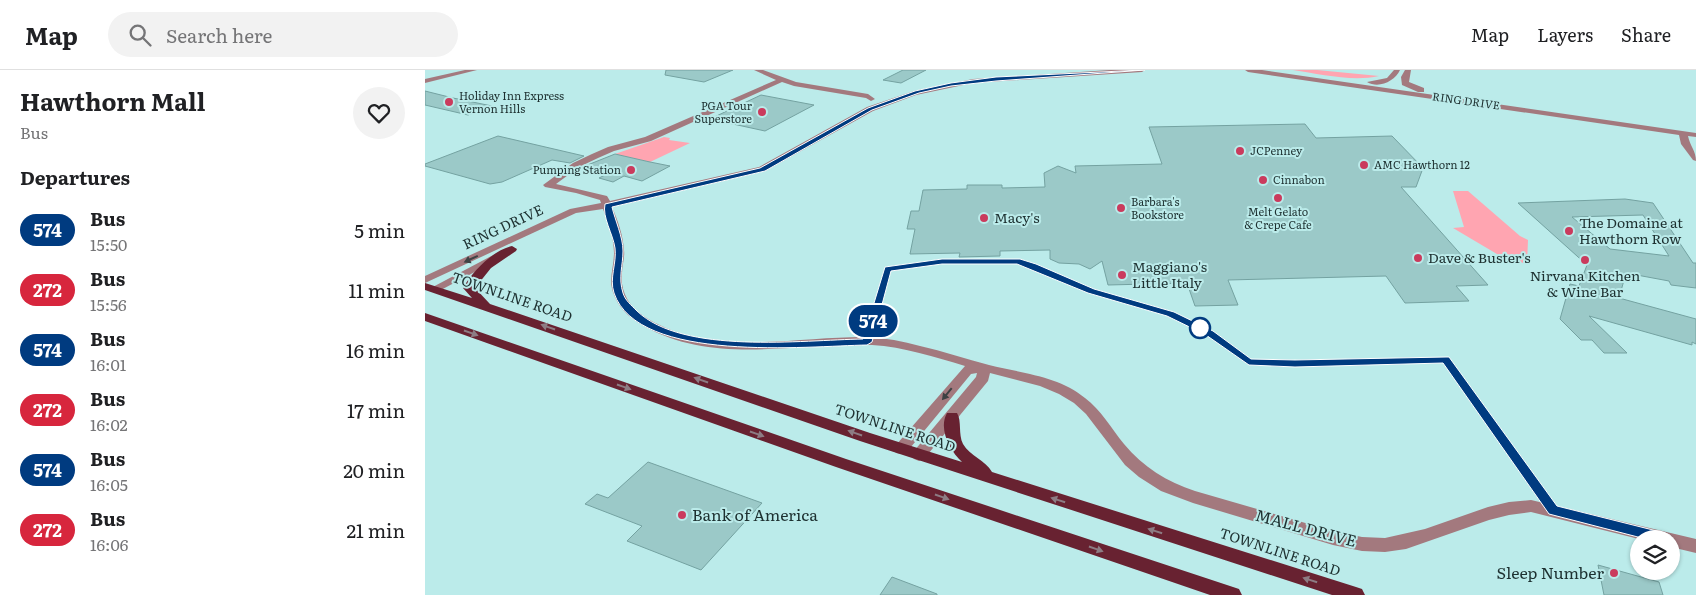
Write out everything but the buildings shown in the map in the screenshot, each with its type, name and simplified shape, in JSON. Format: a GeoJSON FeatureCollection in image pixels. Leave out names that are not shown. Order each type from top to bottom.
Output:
{"type":"FeatureCollection","features":[{"type":"Feature","properties":{"kind":"main road"},"geometry":{"type":"LineString","coordinates":[[486,306],[469,288],[493,260],[512,249]]}},
{"type":"Feature","properties":{"kind":"main road","name":"TOWNLINE ROAD"},"geometry":{"type":"LineString","coordinates":[[428,289],[486,306],[901,449],[1356,595]]}},
{"type":"Feature","properties":{"kind":"main road"},"geometry":{"type":"LineString","coordinates":[[425,317],[841,463],[1233,595]]}},
{"type":"Feature","properties":{"kind":"main road"},"geometry":{"type":"LineString","coordinates":[[952,416],[951,432],[961,454],[992,478]]}},
{"type":"Feature","properties":{"kind":"street"},"geometry":{"type":"LineString","coordinates":[[425,77],[457,70]]}},
{"type":"Feature","properties":{"kind":"street"},"geometry":{"type":"LineString","coordinates":[[425,81],[474,70]]}},
{"type":"Feature","properties":{"kind":"street"},"geometry":{"type":"LineString","coordinates":[[757,70],[781,80],[819,91],[886,102]]}},
{"type":"Feature","properties":{"kind":"street","name":"RING DRIVE"},"geometry":{"type":"LineString","coordinates":[[425,280],[573,211],[607,206],[762,169],[886,102],[917,92],[973,81],[1142,70]]}},
{"type":"Feature","properties":{"kind":"street","name":"RING DRIVE"},"geometry":{"type":"LineString","coordinates":[[1248,70],[1696,135]]}},
{"type":"Feature","properties":{"kind":"street"},"geometry":{"type":"LineString","coordinates":[[1313,79],[1378,82],[1392,79],[1397,70]]}},
{"type":"Feature","properties":{"kind":"street"},"geometry":{"type":"LineString","coordinates":[[1408,70],[1405,80],[1409,86],[1489,104]]}},
{"type":"Feature","properties":{"kind":"street"},"geometry":{"type":"LineString","coordinates":[[607,206],[604,198],[577,190],[548,185],[576,165],[595,156],[648,139],[781,80]]}},
{"type":"Feature","properties":{"kind":"street"},"geometry":{"type":"LineString","coordinates":[[1683,133],[1685,144],[1696,158]]}},
{"type":"Feature","properties":{"kind":"street","name":"MALL DRIVE"},"geometry":{"type":"LineString","coordinates":[[607,206],[619,249],[616,274],[618,293],[632,313],[653,327],[692,340],[732,345],[884,342],[1045,383],[1069,391],[1078,397],[1092,410],[1131,461],[1156,481],[1183,493],[1332,538],[1362,544],[1398,544],[1421,538],[1493,510],[1513,506],[1531,506],[1630,530]]}},
{"type":"Feature","properties":{"kind":"street","name":"RING DRIVE"},"geometry":{"type":"LineString","coordinates":[[428,289],[596,208]]}},
{"type":"Feature","properties":{"kind":"street"},"geometry":{"type":"LineString","coordinates":[[901,449],[967,370],[984,368],[983,378],[919,454]]}},
{"type":"Feature","properties":{"kind":"street"},"geometry":{"type":"LineString","coordinates":[[1680,542],[1696,546]]}},
{"type":"Feature","properties":{"kind":"shaded area"},"geometry":{"type":"Polygon","coordinates":[[[1293,70],[1317,70],[1379,76],[1347,78],[1293,70]]]}},
{"type":"Feature","properties":{"kind":"shaded area"},"geometry":{"type":"Polygon","coordinates":[[[664,137],[670,138],[669,140],[690,143],[650,162],[615,154],[664,137]]]}},
{"type":"Feature","properties":{"kind":"shaded area"},"geometry":{"type":"Polygon","coordinates":[[[1453,191],[1468,191],[1520,236],[1528,240],[1527,264],[1502,257],[1453,228],[1464,227],[1453,191]]]}},
{"type":"Feature","properties":{"kind":"bus line","name":"574"},"geometry":{"type":"LineString","coordinates":[[1143,70],[973,81],[917,92],[870,109],[762,169],[748,174],[607,206],[619,249],[616,274],[618,293],[624,304],[641,320],[653,327],[692,340],[739,345],[867,342],[888,268],[942,262],[1017,261],[1091,291],[1171,314],[1210,333],[1239,357],[1249,362],[1295,364],[1446,360],[1553,510],[1630,530]]}},
{"type":"Feature","properties":{"kind":"place","name":"Holiday Inn Express Vernon Hills"},"geometry":{"type":"Point","coordinates":[449,102]}},
{"type":"Feature","properties":{"kind":"place","name":"PGA Tour Superstore"},"geometry":{"type":"Point","coordinates":[762,112]}},
{"type":"Feature","properties":{"kind":"place","name":"JCPenney"},"geometry":{"type":"Point","coordinates":[1240,151]}},
{"type":"Feature","properties":{"kind":"place","name":"AMC Hawthorn 12"},"geometry":{"type":"Point","coordinates":[1364,165]}},
{"type":"Feature","properties":{"kind":"place","name":"Pumping Station"},"geometry":{"type":"Point","coordinates":[631,170]}},
{"type":"Feature","properties":{"kind":"place","name":"Cinnabon"},"geometry":{"type":"Point","coordinates":[1263,180]}},
{"type":"Feature","properties":{"kind":"place","name":"Melt Gelato & Crepe Cafe"},"geometry":{"type":"Point","coordinates":[1278,198]}},
{"type":"Feature","properties":{"kind":"place","name":"Barbara's Bookstore"},"geometry":{"type":"Point","coordinates":[1121,208]}},
{"type":"Feature","properties":{"kind":"place","name":"Macy's"},"geometry":{"type":"Point","coordinates":[984,218]}},
{"type":"Feature","properties":{"kind":"place","name":"The Domaine at Hawthorn Row"},"geometry":{"type":"Point","coordinates":[1569,231]}},
{"type":"Feature","properties":{"kind":"place","name":"Dave & Buster's"},"geometry":{"type":"Point","coordinates":[1418,258]}},
{"type":"Feature","properties":{"kind":"place","name":"Nirvana Kitchen & Wine Bar"},"geometry":{"type":"Point","coordinates":[1585,260]}},
{"type":"Feature","properties":{"kind":"place","name":"Maggiano's Little Italy"},"geometry":{"type":"Point","coordinates":[1122,275]}},
{"type":"Feature","properties":{"kind":"place","name":"Bank of America"},"geometry":{"type":"Point","coordinates":[682,515]}},
{"type":"Feature","properties":{"kind":"place","name":"Sleep Number"},"geometry":{"type":"Point","coordinates":[1614,573]}}]}
